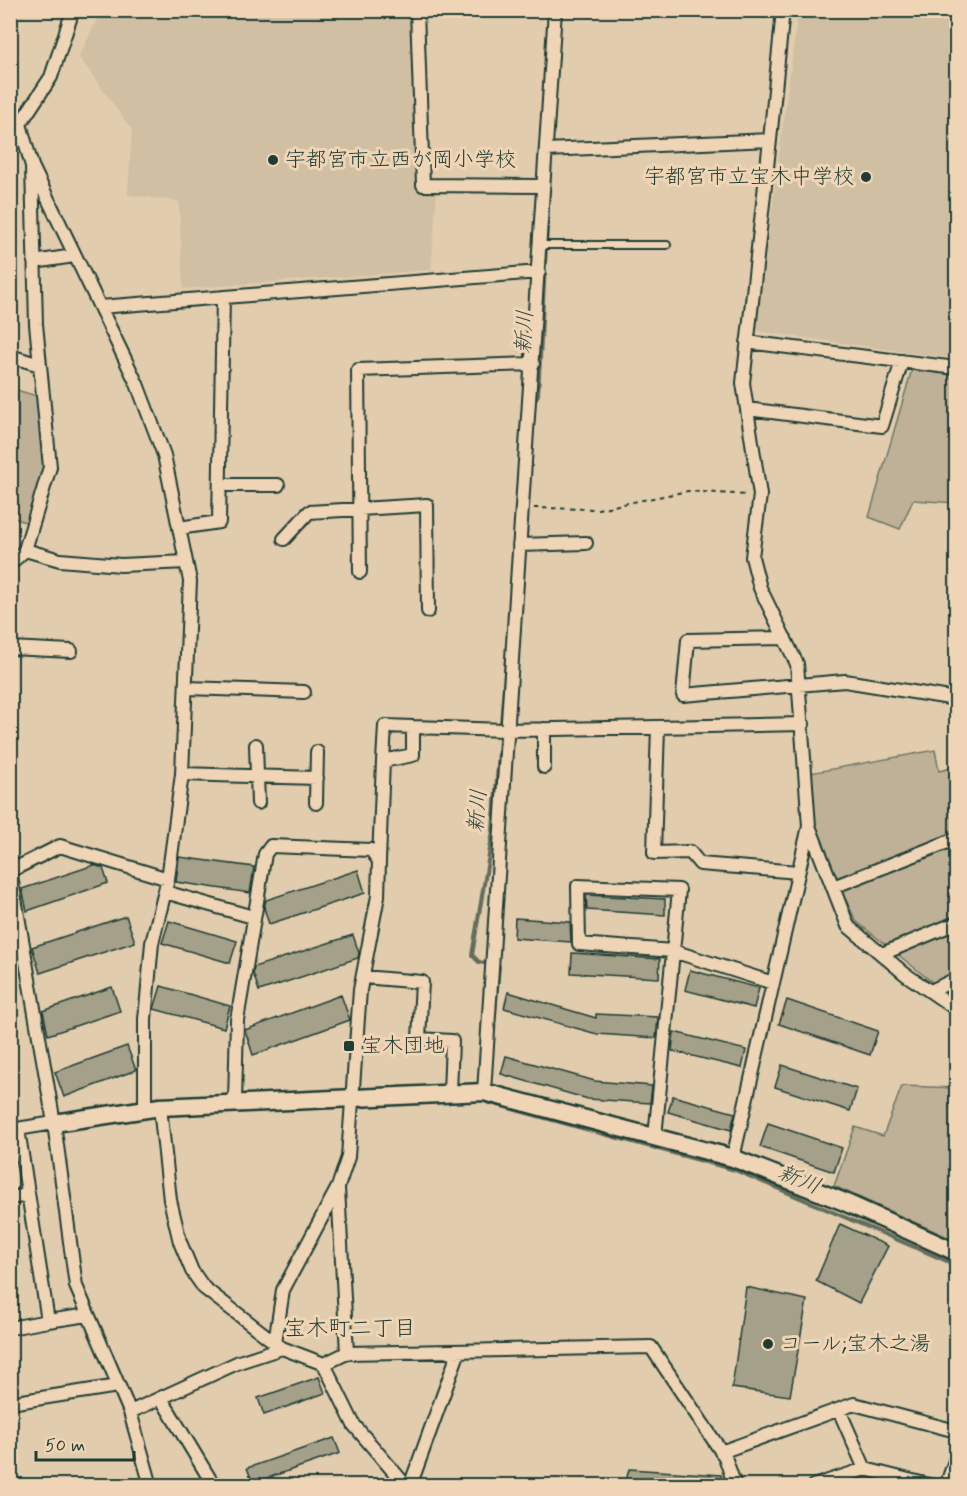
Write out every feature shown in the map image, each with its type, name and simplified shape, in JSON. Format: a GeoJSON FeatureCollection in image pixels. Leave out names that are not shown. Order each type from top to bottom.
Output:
{"type":"FeatureCollection","features":[{"type":"Feature","properties":{"kind":"street"},"geometry":{"type":"LineString","coordinates":[[20,124],[51,77],[73,10]]}},
{"type":"Feature","properties":{"kind":"street"},"geometry":{"type":"LineString","coordinates":[[417,10],[423,185],[543,186]]}},
{"type":"Feature","properties":{"kind":"street"},"geometry":{"type":"LineString","coordinates":[[484,1092],[505,730],[533,364],[555,10]]}},
{"type":"Feature","properties":{"kind":"street"},"geometry":{"type":"LineString","coordinates":[[733,1158],[809,826],[797,664],[760,588],[752,557],[760,495],[743,383],[783,10]]}},
{"type":"Feature","properties":{"kind":"street"},"geometry":{"type":"LineString","coordinates":[[10,114],[20,124],[32,166],[136,384],[164,455],[190,581],[182,774],[168,879],[152,943],[145,1019],[153,1108],[180,1242],[192,1271],[204,1288],[278,1346],[324,1364],[354,1425],[408,1485],[459,1351]]}},
{"type":"Feature","properties":{"kind":"street"},"geometry":{"type":"LineString","coordinates":[[546,150],[770,140]]}},
{"type":"Feature","properties":{"kind":"street"},"geometry":{"type":"LineString","coordinates":[[10,564],[24,550],[50,467],[40,365],[34,262],[32,166]]}},
{"type":"Feature","properties":{"kind":"street"},"geometry":{"type":"LineString","coordinates":[[34,262],[74,256]]}},
{"type":"Feature","properties":{"kind":"street"},"geometry":{"type":"LineString","coordinates":[[100,307],[539,272]]}},
{"type":"Feature","properties":{"kind":"street"},"geometry":{"type":"LineString","coordinates":[[179,528],[219,522],[223,297]]}},
{"type":"Feature","properties":{"kind":"street"},"geometry":{"type":"LineString","coordinates":[[747,342],[957,368]]}},
{"type":"Feature","properties":{"kind":"street"},"geometry":{"type":"LineString","coordinates":[[10,356],[40,365]]}},
{"type":"Feature","properties":{"kind":"street"},"geometry":{"type":"LineString","coordinates":[[747,409],[882,426],[902,361]]}},
{"type":"Feature","properties":{"kind":"street"},"geometry":{"type":"LineString","coordinates":[[360,573],[358,370],[533,364]]}},
{"type":"Feature","properties":{"kind":"street"},"geometry":{"type":"LineString","coordinates":[[220,485],[278,485]]}},
{"type":"Feature","properties":{"kind":"street"},"geometry":{"type":"LineString","coordinates":[[284,539],[309,512],[427,505],[428,611]]}},
{"type":"Feature","properties":{"kind":"street"},"geometry":{"type":"LineString","coordinates":[[519,545],[586,543]]}},
{"type":"Feature","properties":{"kind":"street"},"geometry":{"type":"LineString","coordinates":[[24,550],[60,560],[121,564],[186,562]]}},
{"type":"Feature","properties":{"kind":"street"},"geometry":{"type":"LineString","coordinates":[[785,638],[688,640],[683,695],[799,687],[844,681],[957,699]]}},
{"type":"Feature","properties":{"kind":"street"},"geometry":{"type":"LineString","coordinates":[[10,648],[71,651]]}},
{"type":"Feature","properties":{"kind":"street"},"geometry":{"type":"LineString","coordinates":[[186,688],[304,692]]}},
{"type":"Feature","properties":{"kind":"street"},"geometry":{"type":"LineString","coordinates":[[278,1346],[283,1290],[338,1187],[348,1157],[363,977],[378,896],[385,726],[505,730],[803,724]]}},
{"type":"Feature","properties":{"kind":"street"},"geometry":{"type":"LineString","coordinates":[[383,761],[413,755],[413,727]]}},
{"type":"Feature","properties":{"kind":"street"},"geometry":{"type":"LineString","coordinates":[[658,727],[654,853],[690,852],[699,864],[798,872]]}},
{"type":"Feature","properties":{"kind":"street"},"geometry":{"type":"LineString","coordinates":[[544,729],[544,767]]}},
{"type":"Feature","properties":{"kind":"street"},"geometry":{"type":"LineString","coordinates":[[256,745],[258,803]]}},
{"type":"Feature","properties":{"kind":"street"},"geometry":{"type":"LineString","coordinates":[[316,752],[316,802]]}},
{"type":"Feature","properties":{"kind":"street"},"geometry":{"type":"LineString","coordinates":[[182,774],[316,778]]}},
{"type":"Feature","properties":{"kind":"street"},"geometry":{"type":"LineString","coordinates":[[809,826],[848,926],[957,1009]]}},
{"type":"Feature","properties":{"kind":"street"},"geometry":{"type":"LineString","coordinates":[[833,887],[954,840]]}},
{"type":"Feature","properties":{"kind":"street"},"geometry":{"type":"LineString","coordinates":[[151,1485],[130,1412],[76,1286],[54,1123],[11,871],[60,846],[168,879]]}},
{"type":"Feature","properties":{"kind":"street"},"geometry":{"type":"LineString","coordinates":[[235,1102],[237,1020],[265,854],[271,846],[371,849],[379,861]]}},
{"type":"Feature","properties":{"kind":"street"},"geometry":{"type":"LineString","coordinates":[[655,1137],[673,951],[678,890],[578,886],[579,944],[673,951],[773,983]]}},
{"type":"Feature","properties":{"kind":"street"},"geometry":{"type":"LineString","coordinates":[[165,892],[254,917]]}},
{"type":"Feature","properties":{"kind":"street"},"geometry":{"type":"LineString","coordinates":[[882,954],[957,923]]}},
{"type":"Feature","properties":{"kind":"street"},"geometry":{"type":"LineString","coordinates":[[363,977],[422,982],[419,1039],[452,1041],[450,1093]]}},
{"type":"Feature","properties":{"kind":"street"},"geometry":{"type":"LineString","coordinates":[[931,991],[957,979]]}},
{"type":"Feature","properties":{"kind":"street"},"geometry":{"type":"LineString","coordinates":[[48,1321],[28,1196],[14,1130],[153,1108],[235,1102],[484,1092],[733,1158],[842,1201],[957,1252]]}},
{"type":"Feature","properties":{"kind":"street"},"geometry":{"type":"LineString","coordinates":[[338,1187],[347,1353]]}},
{"type":"Feature","properties":{"kind":"street"},"geometry":{"type":"LineString","coordinates":[[10,1198],[28,1196]]}},
{"type":"Feature","properties":{"kind":"street"},"geometry":{"type":"LineString","coordinates":[[10,1328],[88,1315]]}},
{"type":"Feature","properties":{"kind":"street"},"geometry":{"type":"LineString","coordinates":[[130,1412],[278,1346]]}},
{"type":"Feature","properties":{"kind":"street"},"geometry":{"type":"LineString","coordinates":[[324,1364],[347,1353],[651,1347],[721,1452],[735,1485]]}},
{"type":"Feature","properties":{"kind":"street"},"geometry":{"type":"LineString","coordinates":[[10,1403],[118,1386]]}},
{"type":"Feature","properties":{"kind":"street"},"geometry":{"type":"LineString","coordinates":[[161,1398],[214,1485]]}},
{"type":"Feature","properties":{"kind":"street"},"geometry":{"type":"LineString","coordinates":[[721,1452],[854,1404],[957,1431]]}},
{"type":"Feature","properties":{"kind":"street"},"geometry":{"type":"LineString","coordinates":[[839,1410],[865,1469]]}},
{"type":"Feature","properties":{"kind":"street"},"geometry":{"type":"LineString","coordinates":[[946,1485],[957,1458]]}},
{"type":"Feature","properties":{"kind":"street"},"geometry":{"type":"LineString","coordinates":[[813,1485],[865,1469],[933,1485]]}},
{"type":"Feature","properties":{"kind":"lane"},"geometry":{"type":"LineString","coordinates":[[541,245],[667,245]]}},
{"type":"Feature","properties":{"kind":"path"},"geometry":{"type":"LineString","coordinates":[[522,508],[598,509],[688,491],[760,495]]}},
{"type":"Feature","properties":{"kind":"shaded area","name":"宇都宮市立西が岡小学校"},"geometry":{"type":"Polygon","coordinates":[[[101,11],[411,11],[416,190],[437,191],[431,270],[183,289],[179,201],[128,195],[132,130],[79,57],[101,11]]]}},
{"type":"Feature","properties":{"kind":"shaded area","name":"宇都宮市立宝木中学校"},"geometry":{"type":"Polygon","coordinates":[[[798,11],[845,11],[956,23],[956,359],[756,331],[798,11]]]}},
{"type":"Feature","properties":{"kind":"shaded area"},"geometry":{"type":"Polygon","coordinates":[[[912,369],[956,374],[956,503],[913,500],[900,529],[869,517],[912,369]]]}},
{"type":"Feature","properties":{"kind":"shaded area"},"geometry":{"type":"Polygon","coordinates":[[[10,388],[40,397],[46,464],[28,523],[11,517],[10,388]]]}},
{"type":"Feature","properties":{"kind":"shaded area"},"geometry":{"type":"Polygon","coordinates":[[[935,750],[939,771],[956,767],[956,1001],[856,921],[813,831],[810,773],[935,750]]]}},
{"type":"Feature","properties":{"kind":"shaded area"},"geometry":{"type":"Polygon","coordinates":[[[902,1086],[956,1088],[956,1241],[834,1186],[855,1127],[883,1136],[902,1086]]]}},
{"type":"Feature","properties":{"kind":"building"},"geometry":{"type":"Polygon","coordinates":[[[179,857],[254,867],[250,893],[176,882],[179,857]]]}},
{"type":"Feature","properties":{"kind":"building"},"geometry":{"type":"Polygon","coordinates":[[[94,865],[103,868],[108,883],[27,911],[22,889],[94,865]]]}},
{"type":"Feature","properties":{"kind":"building"},"geometry":{"type":"Polygon","coordinates":[[[358,870],[365,893],[269,924],[264,908],[266,900],[358,870]]]}},
{"type":"Feature","properties":{"kind":"building"},"geometry":{"type":"Polygon","coordinates":[[[586,895],[665,899],[665,915],[587,910],[586,895]]]}},
{"type":"Feature","properties":{"kind":"building"},"geometry":{"type":"Polygon","coordinates":[[[126,916],[135,942],[40,973],[32,947],[126,916]]]}},
{"type":"Feature","properties":{"kind":"building"},"geometry":{"type":"Polygon","coordinates":[[[515,918],[570,922],[571,942],[514,938],[515,918]]]}},
{"type":"Feature","properties":{"kind":"building"},"geometry":{"type":"Polygon","coordinates":[[[169,921],[237,941],[230,963],[162,943],[169,921]]]}},
{"type":"Feature","properties":{"kind":"building"},"geometry":{"type":"Polygon","coordinates":[[[353,935],[359,953],[358,958],[259,991],[253,973],[254,967],[353,935]]]}},
{"type":"Feature","properties":{"kind":"building"},"geometry":{"type":"Polygon","coordinates":[[[572,953],[660,959],[659,978],[571,973],[572,953]]]}},
{"type":"Feature","properties":{"kind":"building"},"geometry":{"type":"Polygon","coordinates":[[[690,970],[759,988],[754,1008],[685,990],[690,970]]]}},
{"type":"Feature","properties":{"kind":"building"},"geometry":{"type":"Polygon","coordinates":[[[161,986],[230,1006],[224,1028],[154,1009],[161,986]]]}},
{"type":"Feature","properties":{"kind":"building"},"geometry":{"type":"Polygon","coordinates":[[[112,987],[120,1011],[48,1035],[43,1011],[112,987]]]}},
{"type":"Feature","properties":{"kind":"building"},"geometry":{"type":"Polygon","coordinates":[[[508,992],[596,1018],[596,1014],[658,1017],[656,1038],[597,1034],[504,1008],[508,992]]]}},
{"type":"Feature","properties":{"kind":"building"},"geometry":{"type":"Polygon","coordinates":[[[341,995],[350,1020],[253,1055],[245,1030],[341,995]]]}},
{"type":"Feature","properties":{"kind":"building"},"geometry":{"type":"Polygon","coordinates":[[[787,1000],[878,1031],[870,1055],[779,1024],[787,1000]]]}},
{"type":"Feature","properties":{"kind":"building"},"geometry":{"type":"Polygon","coordinates":[[[674,1032],[746,1050],[742,1068],[672,1051],[674,1032]]]}},
{"type":"Feature","properties":{"kind":"building"},"geometry":{"type":"Polygon","coordinates":[[[127,1046],[136,1070],[64,1097],[55,1072],[127,1046]]]}},
{"type":"Feature","properties":{"kind":"building"},"geometry":{"type":"Polygon","coordinates":[[[506,1056],[595,1081],[652,1086],[650,1103],[588,1099],[501,1074],[506,1056]]]}},
{"type":"Feature","properties":{"kind":"building"},"geometry":{"type":"Polygon","coordinates":[[[782,1065],[857,1089],[850,1111],[775,1087],[782,1065]]]}},
{"type":"Feature","properties":{"kind":"building"},"geometry":{"type":"Polygon","coordinates":[[[673,1096],[735,1113],[731,1130],[668,1112],[673,1096]]]}},
{"type":"Feature","properties":{"kind":"building"},"geometry":{"type":"Polygon","coordinates":[[[768,1123],[842,1148],[834,1172],[760,1147],[768,1123]]]}},
{"type":"Feature","properties":{"kind":"building"},"geometry":{"type":"Polygon","coordinates":[[[840,1224],[888,1246],[859,1303],[816,1281],[840,1224]]]}},
{"type":"Feature","properties":{"kind":"building","name":"コール;宝木之湯"},"geometry":{"type":"Polygon","coordinates":[[[746,1287],[807,1300],[790,1396],[732,1388],[746,1287]]]}},
{"type":"Feature","properties":{"kind":"building"},"geometry":{"type":"Polygon","coordinates":[[[319,1377],[325,1393],[264,1415],[258,1398],[319,1377]]]}},
{"type":"Feature","properties":{"kind":"building"},"geometry":{"type":"Polygon","coordinates":[[[334,1438],[340,1453],[253,1483],[247,1468],[334,1438]]]}},
{"type":"Feature","properties":{"kind":"building"},"geometry":{"type":"Polygon","coordinates":[[[629,1469],[721,1475],[723,1485],[625,1485],[629,1469]]]}},
{"type":"Feature","properties":{"kind":"waterway","name":"新川"},"geometry":{"type":"LineString","coordinates":[[534,401],[538,395],[548,209]]}},
{"type":"Feature","properties":{"kind":"waterway","name":"新川"},"geometry":{"type":"LineString","coordinates":[[495,1012],[499,966],[479,962],[472,955],[493,831],[506,659]]}},
{"type":"Feature","properties":{"kind":"waterway","name":"新川"},"geometry":{"type":"LineString","coordinates":[[488,1097],[487,1102],[735,1170],[956,1265]]}},
{"type":"Feature","properties":{"kind":"place","name":"宇都宮市立西が岡小学校"},"geometry":{"type":"Point","coordinates":[273,160]}},
{"type":"Feature","properties":{"kind":"place","name":"宇都宮市立宝木中学校"},"geometry":{"type":"Point","coordinates":[866,177]}},
{"type":"Feature","properties":{"kind":"place","name":"宝木団地"},"geometry":{"type":"Point","coordinates":[349,1046]}},
{"type":"Feature","properties":{"kind":"place","name":"コール;宝木之湯"},"geometry":{"type":"Point","coordinates":[768,1344]}},
{"type":"Feature","properties":{"kind":"district","name":"宝木町二丁目"},"geometry":{"type":"Point","coordinates":[350,1329]}}]}
